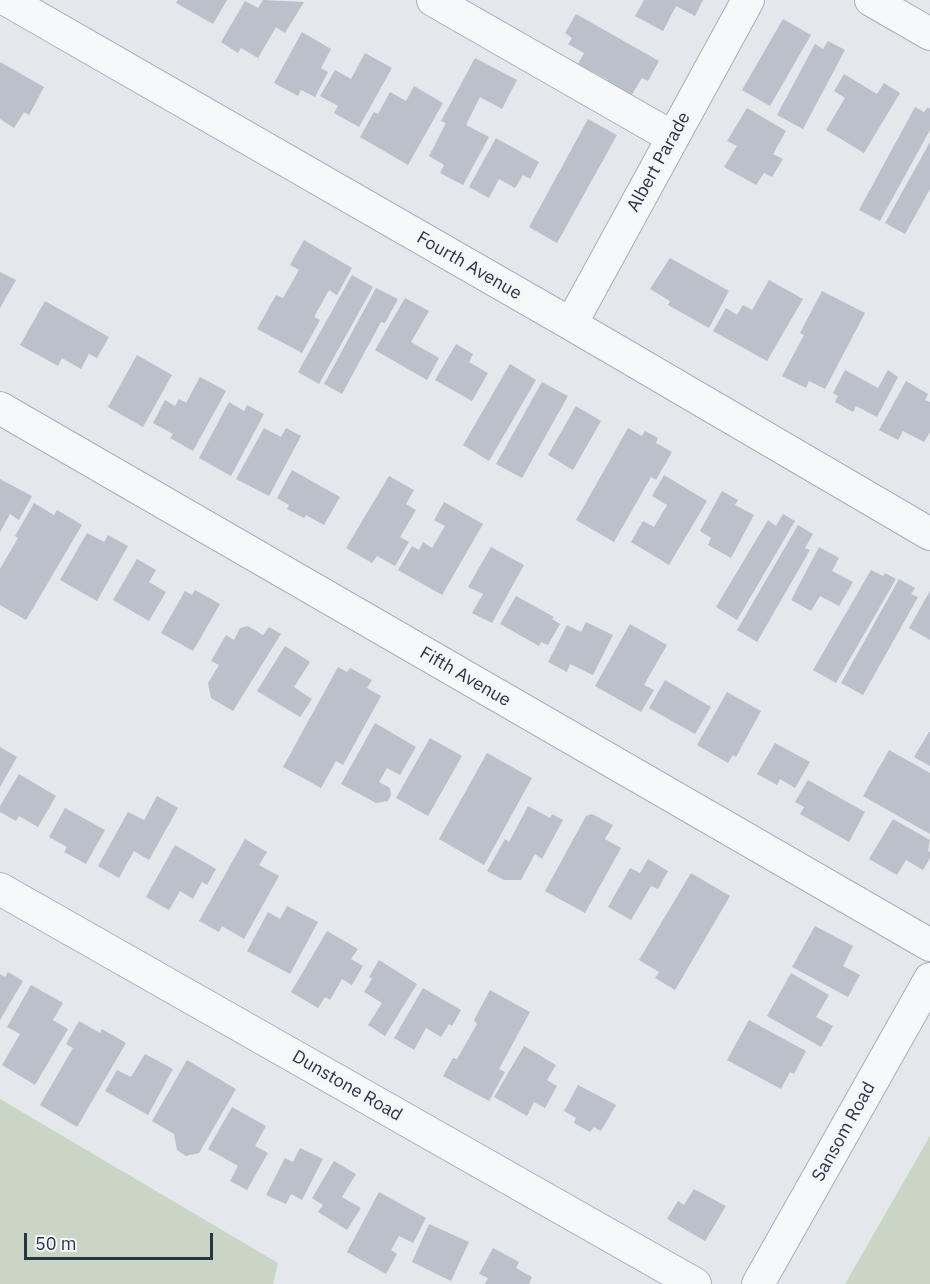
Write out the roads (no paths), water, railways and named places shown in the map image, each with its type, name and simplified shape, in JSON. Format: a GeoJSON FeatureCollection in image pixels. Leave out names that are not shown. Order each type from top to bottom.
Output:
{"type":"FeatureCollection","features":[{"type":"Feature","properties":{"kind":"street","name":"Fourth Avenue"},"geometry":{"type":"LineString","coordinates":[[7,0],[930,534]]}},
{"type":"Feature","properties":{"kind":"street"},"geometry":{"type":"LineString","coordinates":[[433,0],[672,138]]}},
{"type":"Feature","properties":{"kind":"street","name":"Albert Parade"},"geometry":{"type":"LineString","coordinates":[[570,324],[748,0]]}},
{"type":"Feature","properties":{"kind":"street"},"geometry":{"type":"LineString","coordinates":[[871,0],[930,34]]}},
{"type":"Feature","properties":{"kind":"street","name":"Fifth Avenue"},"geometry":{"type":"LineString","coordinates":[[0,408],[930,945]]}},
{"type":"Feature","properties":{"kind":"street","name":"Dunstone Road"},"geometry":{"type":"LineString","coordinates":[[0,889],[695,1284]]}},
{"type":"Feature","properties":{"kind":"street","name":"Sansom Road"},"geometry":{"type":"LineString","coordinates":[[758,1284],[930,979]]}}]}
